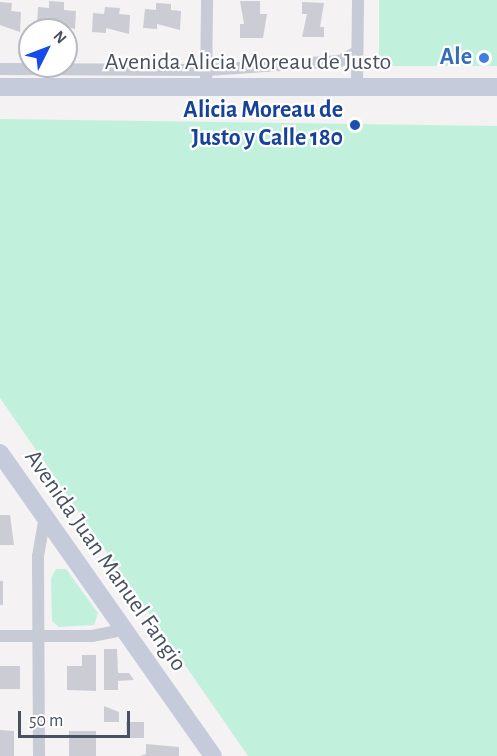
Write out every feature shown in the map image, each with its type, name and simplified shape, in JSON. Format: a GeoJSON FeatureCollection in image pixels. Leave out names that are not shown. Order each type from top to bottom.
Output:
{"type":"FeatureCollection","features":[{"type":"Feature","properties":{"kind":"main road","name":"Avenida Alicia Moreau de Justo"},"geometry":{"type":"LineString","coordinates":[[0,87],[206,78],[357,86],[497,87]]}},
{"type":"Feature","properties":{"kind":"main road","name":"Avenida Juan Manuel Fangio"},"geometry":{"type":"LineString","coordinates":[[0,453],[212,755]]}},
{"type":"Feature","properties":{"kind":"street"},"geometry":{"type":"LineString","coordinates":[[206,78],[207,0]]}},
{"type":"Feature","properties":{"kind":"street"},"geometry":{"type":"LineString","coordinates":[[357,86],[358,0]]}},
{"type":"Feature","properties":{"kind":"street"},"geometry":{"type":"LineString","coordinates":[[0,69],[206,78],[340,61],[357,52]]}},
{"type":"Feature","properties":{"kind":"street"},"geometry":{"type":"LineString","coordinates":[[39,756],[38,556],[45,517]]}},
{"type":"Feature","properties":{"kind":"street"},"geometry":{"type":"LineString","coordinates":[[0,636],[92,636],[124,630]]}},
{"type":"Feature","properties":{"kind":"green space"},"geometry":{"type":"Polygon","coordinates":[[[379,0],[497,0],[497,66],[379,66],[379,0]]]}},
{"type":"Feature","properties":{"kind":"green space"},"geometry":{"type":"Polygon","coordinates":[[[0,119],[497,126],[497,756],[248,756],[0,398],[0,119]]]}},
{"type":"Feature","properties":{"kind":"green space"},"geometry":{"type":"Polygon","coordinates":[[[56,569],[66,569],[98,613],[94,625],[59,627],[52,621],[51,578],[56,569]]]}},
{"type":"Feature","properties":{"kind":"building"},"geometry":{"type":"Polygon","coordinates":[[[49,1],[64,2],[64,10],[76,11],[76,18],[37,18],[38,7],[49,8],[49,1]]]}},
{"type":"Feature","properties":{"kind":"building"},"geometry":{"type":"Polygon","coordinates":[[[240,1],[260,1],[260,14],[267,14],[263,38],[240,38],[240,24],[244,24],[240,1]]]}},
{"type":"Feature","properties":{"kind":"building"},"geometry":{"type":"Polygon","coordinates":[[[0,2],[12,3],[11,11],[21,12],[21,18],[18,18],[18,31],[0,25],[0,2]]]}},
{"type":"Feature","properties":{"kind":"building"},"geometry":{"type":"Polygon","coordinates":[[[302,2],[324,3],[320,27],[324,27],[324,37],[302,37],[307,14],[302,14],[302,2]]]}},
{"type":"Feature","properties":{"kind":"building"},"geometry":{"type":"Polygon","coordinates":[[[156,3],[171,4],[171,10],[181,11],[180,30],[157,24],[157,29],[143,28],[145,9],[156,10],[156,3]]]}},
{"type":"Feature","properties":{"kind":"building"},"geometry":{"type":"Polygon","coordinates":[[[105,7],[120,8],[119,14],[130,15],[129,34],[106,28],[106,33],[92,32],[93,13],[104,14],[105,7]]]}},
{"type":"Feature","properties":{"kind":"building"},"geometry":{"type":"Polygon","coordinates":[[[0,515],[10,515],[14,545],[0,545],[0,515]]]}},
{"type":"Feature","properties":{"kind":"building"},"geometry":{"type":"Polygon","coordinates":[[[0,581],[3,581],[3,605],[0,605],[0,581]]]}},
{"type":"Feature","properties":{"kind":"building"},"geometry":{"type":"Polygon","coordinates":[[[104,649],[117,649],[118,673],[129,673],[134,680],[118,681],[118,690],[104,690],[104,649]]]}},
{"type":"Feature","properties":{"kind":"building"},"geometry":{"type":"Polygon","coordinates":[[[82,655],[96,655],[96,691],[67,690],[67,666],[82,666],[82,655]]]}},
{"type":"Feature","properties":{"kind":"building"},"geometry":{"type":"Polygon","coordinates":[[[0,666],[20,666],[20,689],[0,689],[0,666]]]}},
{"type":"Feature","properties":{"kind":"building"},"geometry":{"type":"Polygon","coordinates":[[[104,706],[119,712],[119,722],[104,722],[104,706]]]}},
{"type":"Feature","properties":{"kind":"building"},"geometry":{"type":"Polygon","coordinates":[[[126,722],[144,722],[144,738],[127,738],[126,722]]]}},
{"type":"Feature","properties":{"kind":"building"},"geometry":{"type":"Polygon","coordinates":[[[0,730],[14,731],[14,756],[0,756],[0,730]]]}},
{"type":"Feature","properties":{"kind":"building"},"geometry":{"type":"Polygon","coordinates":[[[69,731],[96,731],[96,756],[69,756],[69,731]]]}},
{"type":"Feature","properties":{"kind":"building"},"geometry":{"type":"Polygon","coordinates":[[[146,744],[179,747],[179,756],[140,756],[146,754],[146,744]]]}},
{"type":"Feature","properties":{"kind":"place","name":"Ale"},"geometry":{"type":"Point","coordinates":[484,58]}},
{"type":"Feature","properties":{"kind":"place","name":"Alicia Moreau de Justo y Calle 180"},"geometry":{"type":"Point","coordinates":[355,125]}}]}
